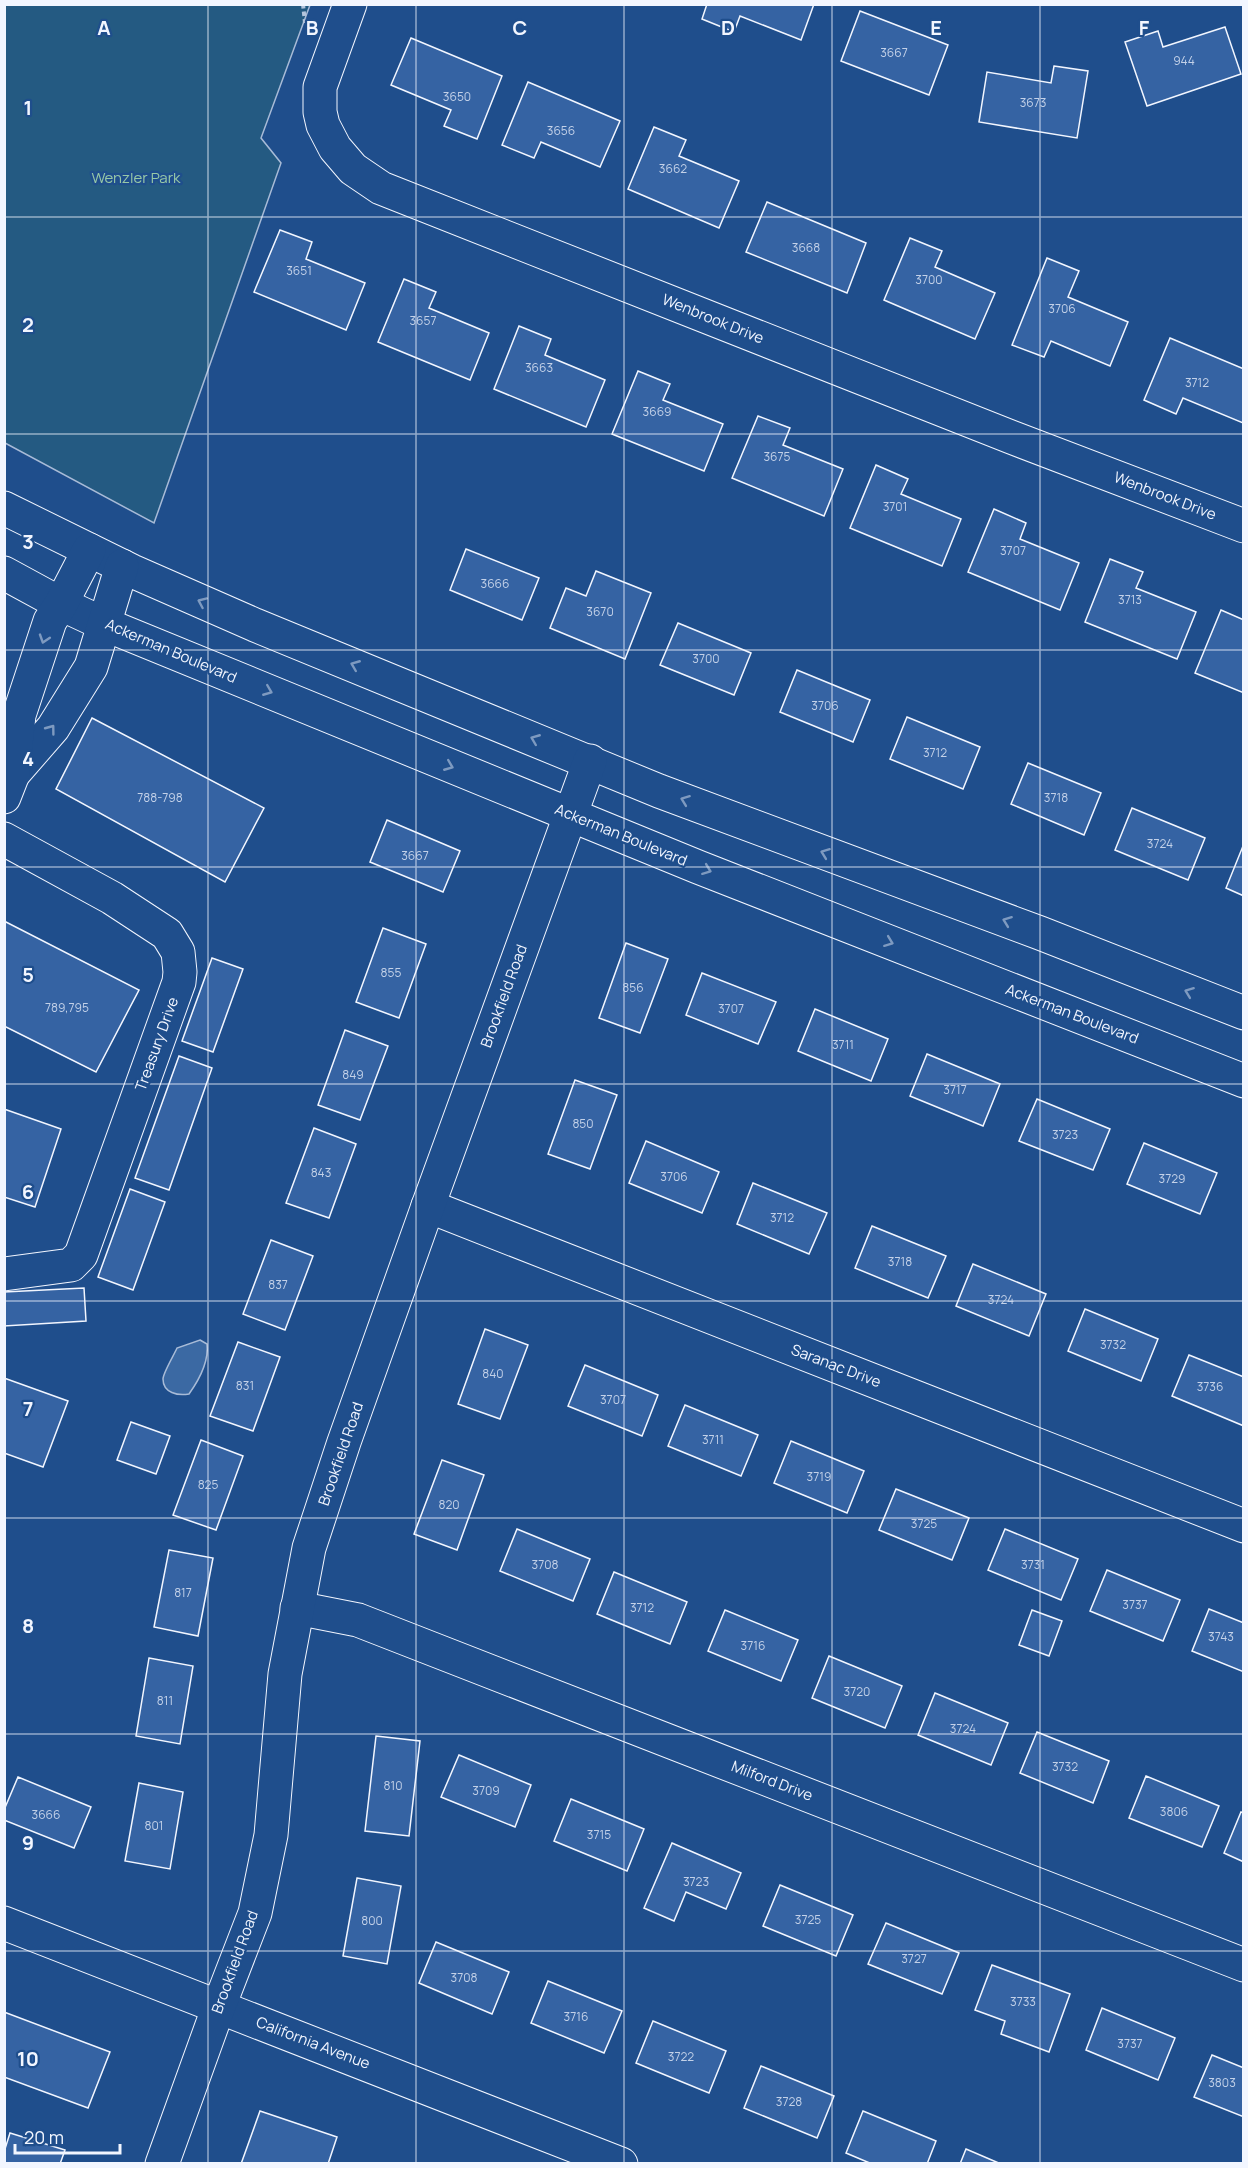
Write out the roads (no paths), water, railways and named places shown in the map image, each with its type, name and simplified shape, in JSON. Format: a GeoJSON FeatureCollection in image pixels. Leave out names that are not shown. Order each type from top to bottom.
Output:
{"type":"FeatureCollection","features":[{"type":"Feature","properties":{"kind":"street","name":"Wenbrook Drive"},"geometry":{"type":"LineString","coordinates":[[350,4],[320,87],[320,112],[323,125],[335,148],[353,169],[381,188],[1244,526]]}},
{"type":"Feature","properties":{"kind":"street"},"geometry":{"type":"LineString","coordinates":[[4,508],[122,566],[255,625],[659,790],[1040,933],[1244,1013]]}},
{"type":"Feature","properties":{"kind":"street"},"geometry":{"type":"LineString","coordinates":[[9,786],[19,715],[50,621],[89,550]]}},
{"type":"Feature","properties":{"kind":"street"},"geometry":{"type":"LineString","coordinates":[[9,786],[53,728],[91,668],[122,566]]}},
{"type":"Feature","properties":{"kind":"street","name":"Ackerman Boulevard"},"geometry":{"type":"LineString","coordinates":[[4,573],[104,624],[720,875],[1244,1081]]}},
{"type":"Feature","properties":{"kind":"street","name":"Brookfield Road"},"geometry":{"type":"LineString","coordinates":[[162,2163],[255,1913],[271,1835],[285,1674],[313,1537],[344,1442],[428,1206],[590,761]]}},
{"type":"Feature","properties":{"kind":"street","name":"Treasury Drive"},"geometry":{"type":"LineString","coordinates":[[4,839],[112,898],[167,934],[178,952],[180,972],[179,982],[81,1256],[71,1265],[4,1274]]}},
{"type":"Feature","properties":{"kind":"street","name":"Saranac Drive"},"geometry":{"type":"LineString","coordinates":[[428,1206],[1244,1526]]}},
{"type":"Feature","properties":{"kind":"street","name":"Milford Drive"},"geometry":{"type":"LineString","coordinates":[[297,1608],[358,1620],[1244,1965]]}},
{"type":"Feature","properties":{"kind":"street","name":"California Avenue"},"geometry":{"type":"LineString","coordinates":[[4,1923],[621,2163]]}},
{"type":"Feature","properties":{"kind":"park label","name":"Wenzler Park"},"geometry":{"type":"Point","coordinates":[136,178]}}]}
